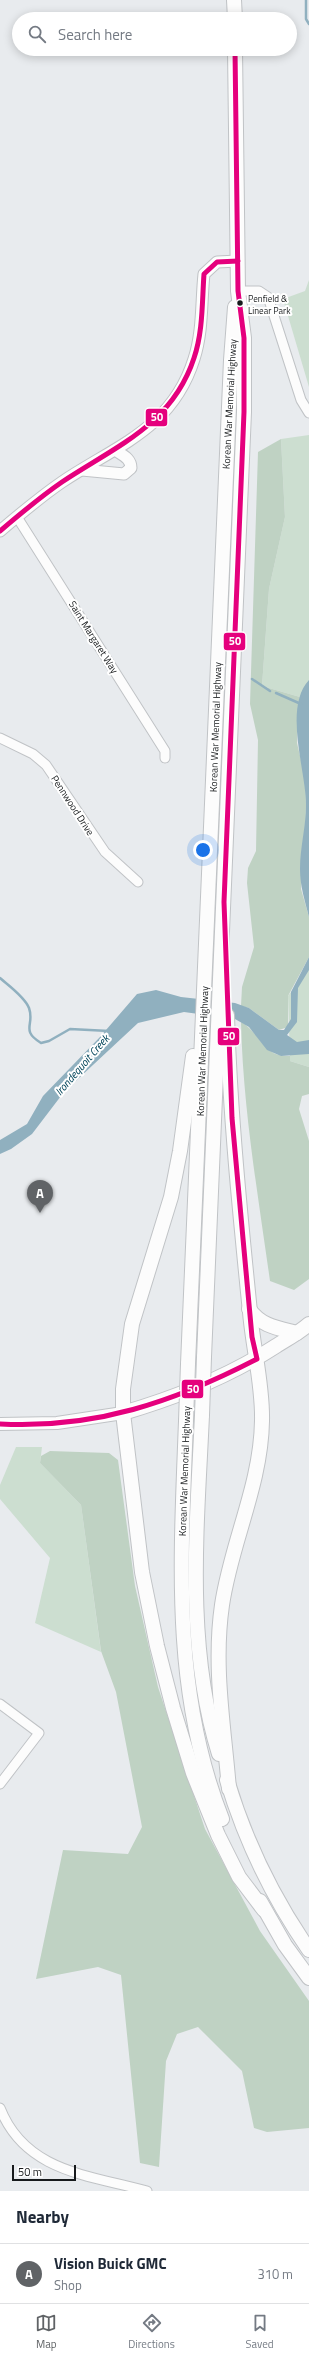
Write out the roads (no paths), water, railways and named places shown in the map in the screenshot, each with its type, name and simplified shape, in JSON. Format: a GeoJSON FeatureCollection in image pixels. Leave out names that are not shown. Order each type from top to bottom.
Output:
{"type":"FeatureCollection","features":[{"type":"Feature","properties":{"kind":"main road"},"geometry":{"type":"LineString","coordinates":[[234,0],[235,12]]}},
{"type":"Feature","properties":{"kind":"main road"},"geometry":{"type":"LineString","coordinates":[[235,56],[238,291]]}},
{"type":"Feature","properties":{"kind":"main road","name":"Korean War Memorial Highway"},"geometry":{"type":"LineString","coordinates":[[238,291],[244,338],[244,412],[224,902],[223,1039],[204,1357],[197,1528],[197,1620],[207,1704],[229,1789],[261,1866],[275,1895],[309,1950]]}},
{"type":"Feature","properties":{"kind":"main road","name":"Korean War Memorial Highway"},"geometry":{"type":"LineString","coordinates":[[238,291],[234,314],[230,368],[205,982],[199,1038],[181,1587],[186,1676],[202,1759],[218,1808],[236,1855],[264,1910],[309,1978]]}},
{"type":"Feature","properties":{"kind":"main road"},"geometry":{"type":"LineString","coordinates":[[199,1038],[171,1197],[132,1324],[125,1369],[123,1413],[142,1572],[157,1646],[173,1708],[193,1773],[218,1835],[239,1877],[264,1910]]}},
{"type":"Feature","properties":{"kind":"main road"},"geometry":{"type":"LineString","coordinates":[[223,1039],[232,1118],[249,1309],[257,1359],[262,1420],[260,1447],[252,1491],[222,1604],[217,1648],[219,1692],[229,1789]]}},
{"type":"Feature","properties":{"kind":"main road"},"geometry":{"type":"LineString","coordinates":[[249,1309],[257,1319],[268,1325],[297,1333]]}},
{"type":"Feature","properties":{"kind":"main road"},"geometry":{"type":"LineString","coordinates":[[0,1424],[57,1423],[123,1413],[199,1388],[257,1359],[309,1324]]}},
{"type":"Feature","properties":{"kind":"street"},"geometry":{"type":"LineString","coordinates":[[0,531],[62,482],[150,427],[177,396],[194,359],[199,340],[204,274],[217,262],[238,261]]}},
{"type":"Feature","properties":{"kind":"street"},"geometry":{"type":"LineString","coordinates":[[238,291],[259,291],[268,297],[301,400],[309,413]]}},
{"type":"Feature","properties":{"kind":"street"},"geometry":{"type":"LineString","coordinates":[[82,470],[124,474],[131,468],[131,464],[115,450]]}},
{"type":"Feature","properties":{"kind":"street","name":"Saint Margaret Way"},"geometry":{"type":"LineString","coordinates":[[17,517],[165,751],[165,758]]}},
{"type":"Feature","properties":{"kind":"street","name":"Pennwood Drive"},"geometry":{"type":"LineString","coordinates":[[0,738],[33,754],[46,765],[105,852],[138,882]]}},
{"type":"Feature","properties":{"kind":"street"},"geometry":{"type":"LineString","coordinates":[[0,1704],[39,1733],[0,1784]]}},
{"type":"Feature","properties":{"kind":"street"},"geometry":{"type":"LineString","coordinates":[[0,2108],[4,2119],[20,2142],[38,2158],[61,2168],[147,2191]]}},
{"type":"Feature","properties":{"kind":"water"},"geometry":{"type":"Polygon","coordinates":[[[309,680],[309,917],[300,875],[306,805],[297,723],[301,692],[309,680]]]}},
{"type":"Feature","properties":{"kind":"water","name":"Irondequoit Creek"},"geometry":{"type":"Polygon","coordinates":[[[309,957],[309,970],[298,988],[297,1022],[287,1035],[297,1042],[309,1040],[309,1054],[281,1056],[267,1050],[249,1027],[235,1019],[184,1012],[138,1023],[64,1092],[32,1134],[11,1149],[0,1154],[0,1140],[27,1124],[43,1096],[100,1037],[137,994],[156,990],[181,997],[235,1003],[249,1008],[279,1030],[284,1030],[291,1019],[291,992],[309,957]]]}},
{"type":"Feature","properties":{"kind":"waterway"},"geometry":{"type":"LineString","coordinates":[[306,0],[306,19],[309,24]]}},
{"type":"Feature","properties":{"kind":"waterway"},"geometry":{"type":"LineString","coordinates":[[252,679],[270,691]]}},
{"type":"Feature","properties":{"kind":"waterway"},"geometry":{"type":"LineString","coordinates":[[276,693],[301,704]]}},
{"type":"Feature","properties":{"kind":"waterway","name":"Irondequoit Creek"},"geometry":{"type":"LineString","coordinates":[[0,978],[27,1004],[30,1014],[29,1027],[31,1034],[41,1043],[49,1041],[70,1029],[109,1031]]}},
{"type":"Feature","properties":{"kind":"place","name":"Penfield & Linear Park"},"geometry":{"type":"Point","coordinates":[240,303]}},
{"type":"Feature","properties":{"kind":"place","name":"Vision Buick GMC"},"geometry":{"type":"Point","coordinates":[40,1213]}}]}
